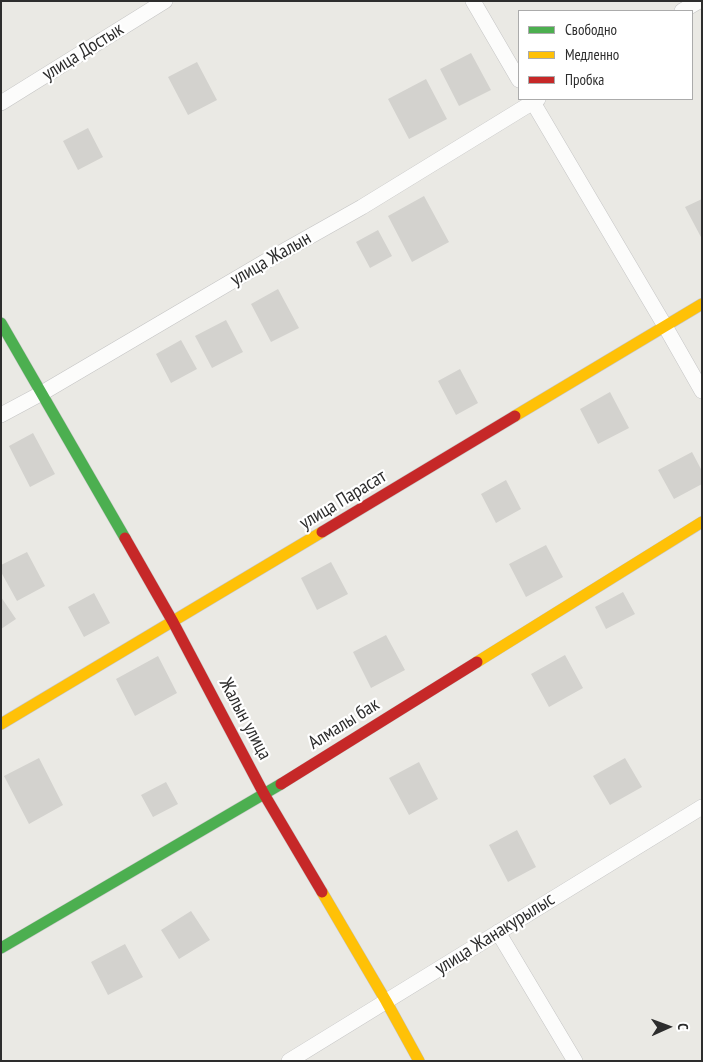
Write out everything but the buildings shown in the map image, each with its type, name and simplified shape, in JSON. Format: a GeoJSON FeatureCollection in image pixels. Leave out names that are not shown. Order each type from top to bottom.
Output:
{"type":"FeatureCollection","features":[{"type":"Feature","properties":{"kind":"street","name":"улица Достык"},"geometry":{"type":"LineString","coordinates":[[1,102],[165,1]]}},
{"type":"Feature","properties":{"kind":"street"},"geometry":{"type":"LineString","coordinates":[[473,1],[518,78]]}},
{"type":"Feature","properties":{"kind":"street"},"geometry":{"type":"LineString","coordinates":[[684,10],[699,1]]}},
{"type":"Feature","properties":{"kind":"street"},"geometry":{"type":"LineString","coordinates":[[534,100],[702,391]]}},
{"type":"Feature","properties":{"kind":"street","name":"улица Жалын"},"geometry":{"type":"LineString","coordinates":[[1,415],[362,207],[534,100]]}},
{"type":"Feature","properties":{"kind":"street","name":"улица Парасат"},"geometry":{"type":"LineString","coordinates":[[1,724],[702,304]]}},
{"type":"Feature","properties":{"kind":"street","name":"Жалын улица"},"geometry":{"type":"LineString","coordinates":[[1,323],[173,622],[264,794],[386,1001],[419,1061]]}},
{"type":"Feature","properties":{"kind":"street","name":"Алмалы бак"},"geometry":{"type":"LineString","coordinates":[[1,948],[264,794],[702,522]]}},
{"type":"Feature","properties":{"kind":"street","name":"улица Жанакурылыс"},"geometry":{"type":"LineString","coordinates":[[289,1061],[702,807]]}},
{"type":"Feature","properties":{"kind":"street"},"geometry":{"type":"LineString","coordinates":[[498,932],[575,1061]]}},
{"type":"Feature","properties":{"kind":"traffic: fast"},"geometry":{"type":"LineString","coordinates":[[1,323],[125,538]]}},
{"type":"Feature","properties":{"kind":"traffic: fast"},"geometry":{"type":"LineString","coordinates":[[1,948],[281,784]]}},
{"type":"Feature","properties":{"kind":"traffic: slow"},"geometry":{"type":"LineString","coordinates":[[515,416],[702,304]]}},
{"type":"Feature","properties":{"kind":"traffic: slow"},"geometry":{"type":"LineString","coordinates":[[477,662],[702,522]]}},
{"type":"Feature","properties":{"kind":"traffic: slow"},"geometry":{"type":"LineString","coordinates":[[1,724],[322,532]]}},
{"type":"Feature","properties":{"kind":"traffic: slow"},"geometry":{"type":"LineString","coordinates":[[322,892],[419,1061]]}},
{"type":"Feature","properties":{"kind":"traffic: jam"},"geometry":{"type":"LineString","coordinates":[[322,532],[515,416]]}},
{"type":"Feature","properties":{"kind":"traffic: jam"},"geometry":{"type":"LineString","coordinates":[[125,538],[173,622],[264,794],[322,892]]}},
{"type":"Feature","properties":{"kind":"traffic: jam"},"geometry":{"type":"LineString","coordinates":[[281,784],[477,662]]}}]}
